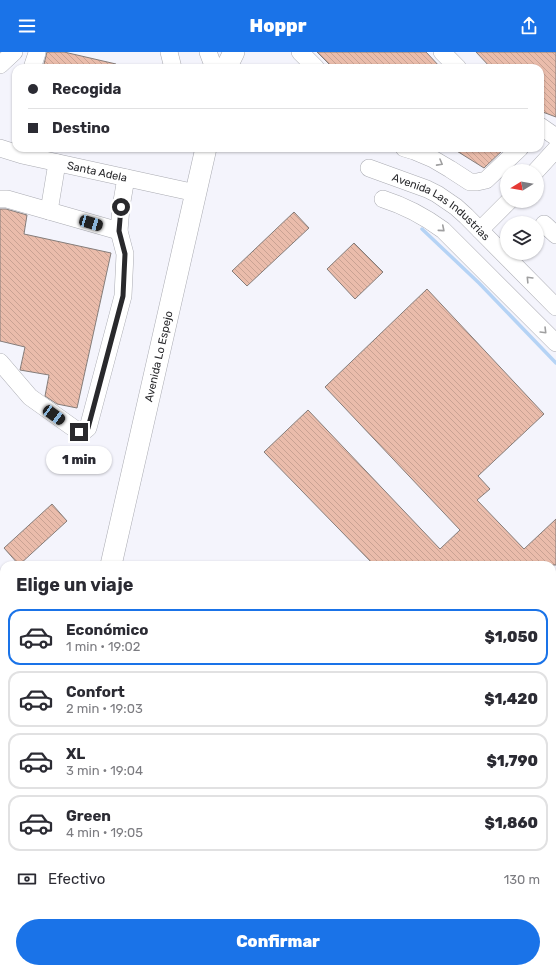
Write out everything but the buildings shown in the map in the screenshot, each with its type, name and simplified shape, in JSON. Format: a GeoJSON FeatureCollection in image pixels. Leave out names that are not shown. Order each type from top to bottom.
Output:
{"type":"FeatureCollection","features":[{"type":"Feature","properties":{"kind":"main road"},"geometry":{"type":"LineString","coordinates":[[226,64],[228,52]]}},
{"type":"Feature","properties":{"kind":"main road"},"geometry":{"type":"LineString","coordinates":[[227,64],[234,52]]}},
{"type":"Feature","properties":{"kind":"main road","name":"Avenida Lo Espejo"},"geometry":{"type":"LineString","coordinates":[[112,561],[205,152]]}},
{"type":"Feature","properties":{"kind":"street"},"geometry":{"type":"LineString","coordinates":[[0,66],[14,52]]}},
{"type":"Feature","properties":{"kind":"street"},"geometry":{"type":"LineString","coordinates":[[169,52],[171,64]]}},
{"type":"Feature","properties":{"kind":"street"},"geometry":{"type":"LineString","coordinates":[[208,52],[212,64]]}},
{"type":"Feature","properties":{"kind":"street"},"geometry":{"type":"LineString","coordinates":[[300,52],[312,64]]}},
{"type":"Feature","properties":{"kind":"street"},"geometry":{"type":"LineString","coordinates":[[442,52],[454,64]]}},
{"type":"Feature","properties":{"kind":"street"},"geometry":{"type":"LineString","coordinates":[[544,129],[556,137]]}},
{"type":"Feature","properties":{"kind":"street","name":"Santa Adela"},"geometry":{"type":"LineString","coordinates":[[0,148],[12,152]]}},
{"type":"Feature","properties":{"kind":"street"},"geometry":{"type":"LineString","coordinates":[[542,164],[556,149]]}},
{"type":"Feature","properties":{"kind":"street","name":"Santa Adela"},"geometry":{"type":"LineString","coordinates":[[13,152],[196,193]]}},
{"type":"Feature","properties":{"kind":"street"},"geometry":{"type":"LineString","coordinates":[[416,152],[433,159],[470,182],[486,180],[516,152]]}},
{"type":"Feature","properties":{"kind":"street"},"geometry":{"type":"LineString","coordinates":[[49,211],[57,163]]}},
{"type":"Feature","properties":{"kind":"street","name":"Avenida Las Industrias"},"geometry":{"type":"LineString","coordinates":[[369,168],[427,189],[446,199],[480,230],[556,307]]}},
{"type":"Feature","properties":{"kind":"street"},"geometry":{"type":"LineString","coordinates":[[0,362],[30,397],[79,432],[83,432],[88,428],[123,296],[125,254],[119,231],[126,178]]}},
{"type":"Feature","properties":{"kind":"street"},"geometry":{"type":"LineString","coordinates":[[409,209],[409,195],[417,186]]}},
{"type":"Feature","properties":{"kind":"street"},"geometry":{"type":"LineString","coordinates":[[0,199],[7,199],[119,231]]}},
{"type":"Feature","properties":{"kind":"street","name":"Avenida Las Industrias"},"geometry":{"type":"LineString","coordinates":[[383,199],[421,214],[443,230],[556,343]]}},
{"type":"Feature","properties":{"kind":"street"},"geometry":{"type":"LineString","coordinates":[[480,230],[502,208]]}},
{"type":"Feature","properties":{"kind":"street"},"geometry":{"type":"LineString","coordinates":[[525,312],[526,307],[534,296],[543,294]]}},
{"type":"Feature","properties":{"kind":"waterway"},"geometry":{"type":"LineString","coordinates":[[422,229],[479,283],[556,363]]}},
{"type":"Feature","properties":{"kind":"route"},"geometry":{"type":"LineString","coordinates":[[79,432],[83,432],[88,428],[123,296],[125,254],[119,231],[121,207]]}}]}
